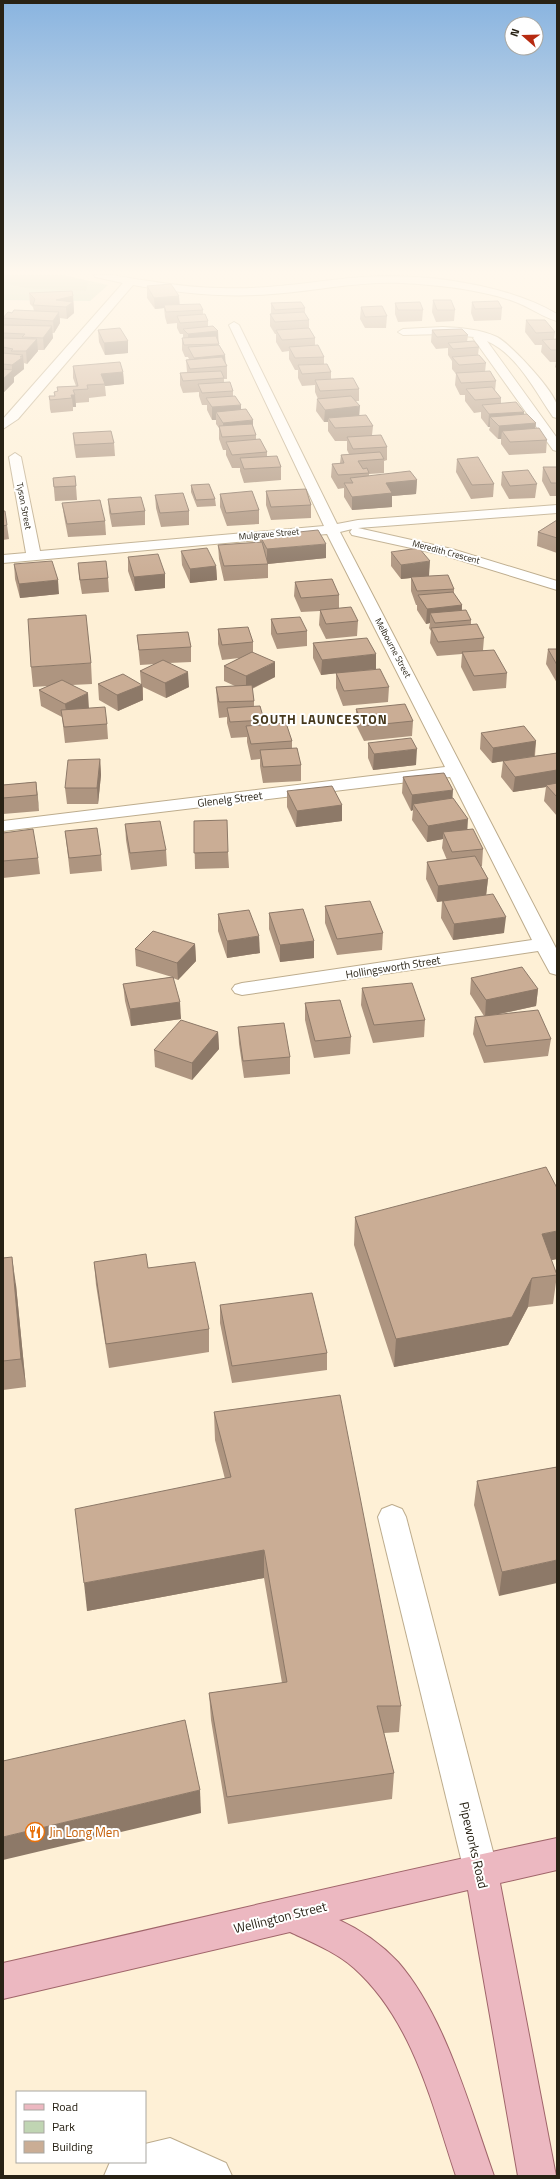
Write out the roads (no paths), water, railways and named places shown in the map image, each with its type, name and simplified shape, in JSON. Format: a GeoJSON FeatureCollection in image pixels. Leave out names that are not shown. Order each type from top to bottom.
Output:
{"type":"FeatureCollection","features":[{"type":"Feature","properties":{"kind":"main road","name":"Wellington Street"},"geometry":{"type":"LineString","coordinates":[[3,1982],[291,1915],[384,1891],[481,1871],[556,1859]]}},
{"type":"Feature","properties":{"kind":"main road","name":"Pipeworks Road"},"geometry":{"type":"LineString","coordinates":[[481,1871],[537,2176]]}},
{"type":"Feature","properties":{"kind":"main road"},"geometry":{"type":"LineString","coordinates":[[291,1915],[340,1938],[366,1956],[389,1979],[407,2007],[431,2052],[475,2176]]}},
{"type":"Feature","properties":{"kind":"street"},"geometry":{"type":"LineString","coordinates":[[3,425],[14,416],[48,377]]}},
{"type":"Feature","properties":{"kind":"street","name":"Melbourne Street"},"geometry":{"type":"LineString","coordinates":[[259,377],[332,529],[557,969]]}},
{"type":"Feature","properties":{"kind":"street"},"geometry":{"type":"LineString","coordinates":[[508,377],[557,447]]}},
{"type":"Feature","properties":{"kind":"street"},"geometry":{"type":"LineString","coordinates":[[529,377],[557,414]]}},
{"type":"Feature","properties":{"kind":"street","name":"Tyson Street"},"geometry":{"type":"LineString","coordinates":[[15,457],[34,556]]}},
{"type":"Feature","properties":{"kind":"street","name":"Mulgrave Street"},"geometry":{"type":"LineString","coordinates":[[535,510],[557,506]]}},
{"type":"Feature","properties":{"kind":"street","name":"Mulgrave Street"},"geometry":{"type":"LineString","coordinates":[[3,559],[332,529],[358,524],[557,509]]}},
{"type":"Feature","properties":{"kind":"street","name":"Meredith Crescent"},"geometry":{"type":"LineString","coordinates":[[332,529],[365,533],[424,546],[557,586]]}},
{"type":"Feature","properties":{"kind":"street","name":"Glenelg Street"},"geometry":{"type":"LineString","coordinates":[[3,826],[456,771]]}},
{"type":"Feature","properties":{"kind":"street","name":"Hollingsworth Street"},"geometry":{"type":"LineString","coordinates":[[242,989],[544,944]]}},
{"type":"Feature","properties":{"kind":"street","name":"Pipeworks Road"},"geometry":{"type":"LineString","coordinates":[[392,1517],[481,1871]]}},
{"type":"Feature","properties":{"kind":"street"},"geometry":{"type":"LineString","coordinates":[[146,2162],[170,2157],[213,2176]]}},
{"type":"Feature","properties":{"kind":"street"},"geometry":{"type":"LineString","coordinates":[[123,2176],[135,2165],[144,2163]]}},
{"type":"Feature","properties":{"kind":"place","name":"Jin Long Men"},"geometry":{"type":"Point","coordinates":[35,1832]}},
{"type":"Feature","properties":{"kind":"district","name":"SOUTH LAUNCESTON"},"geometry":{"type":"Point","coordinates":[320,719]}}]}
